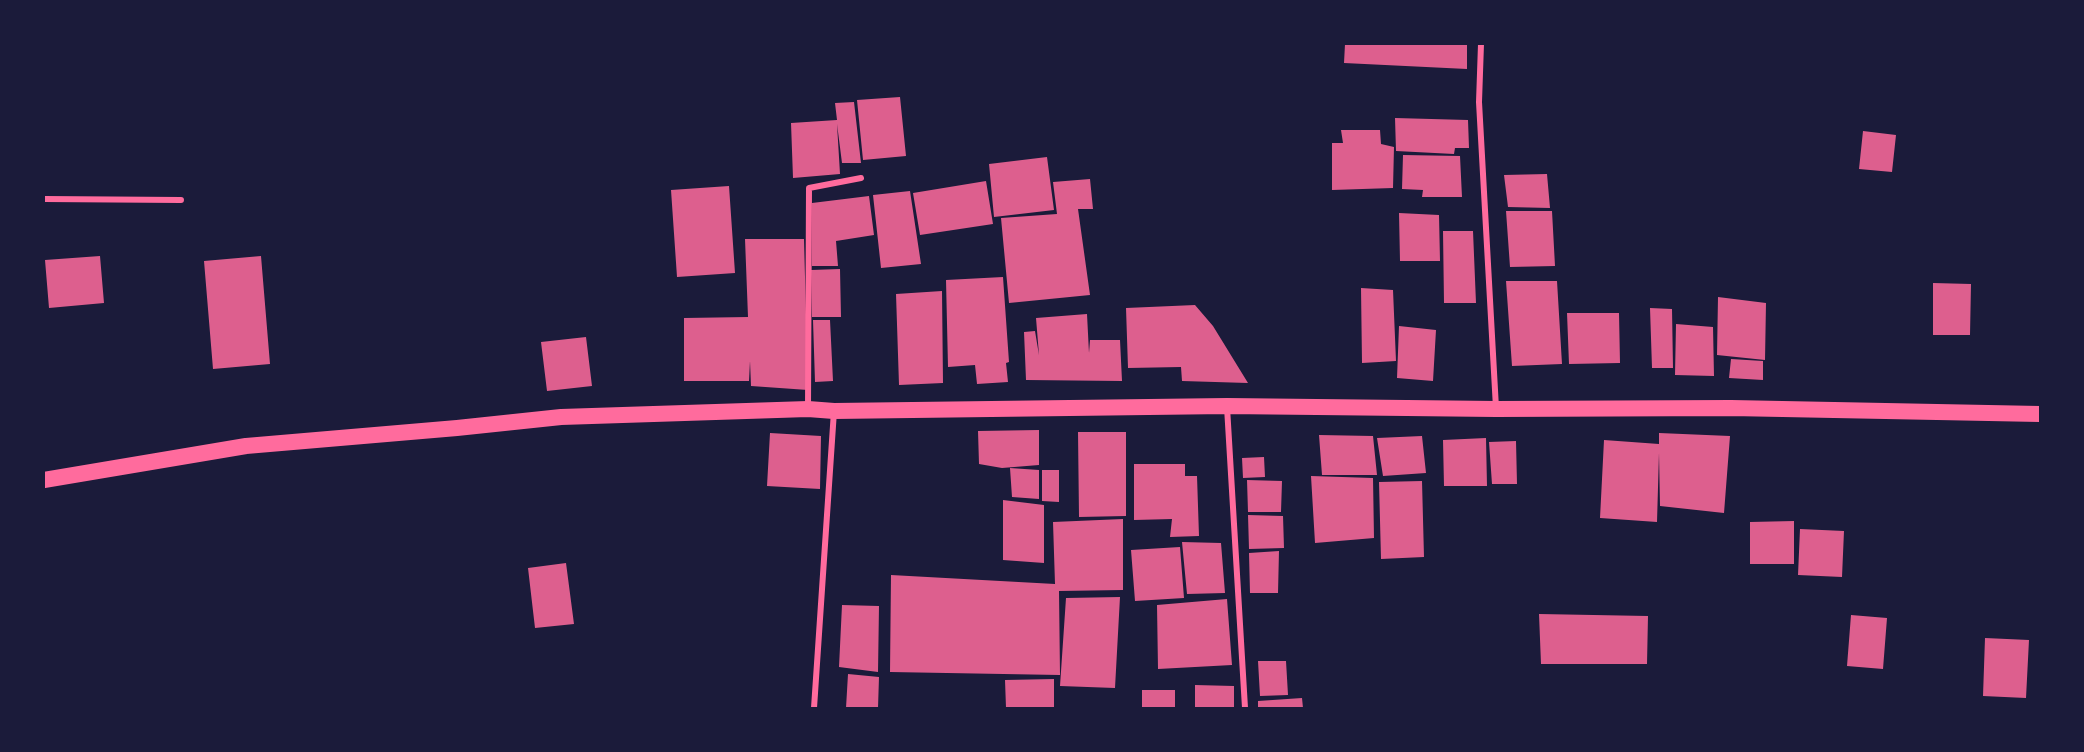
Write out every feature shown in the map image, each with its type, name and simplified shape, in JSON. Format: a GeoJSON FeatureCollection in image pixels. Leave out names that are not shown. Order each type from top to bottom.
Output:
{"type":"FeatureCollection","features":[{"type":"Feature","properties":{"kind":"highway"},"geometry":{"type":"LineString","coordinates":[[44,480],[246,446],[561,417],[808,409],[834,411],[1227,406],[1731,408],[2040,414]]}},
{"type":"Feature","properties":{"kind":"street"},"geometry":{"type":"LineString","coordinates":[[1481,44],[1479,102],[1496,408]]}},
{"type":"Feature","properties":{"kind":"street"},"geometry":{"type":"LineString","coordinates":[[808,409],[809,188],[861,178]]}},
{"type":"Feature","properties":{"kind":"street"},"geometry":{"type":"LineString","coordinates":[[44,199],[181,200]]}},
{"type":"Feature","properties":{"kind":"street"},"geometry":{"type":"LineString","coordinates":[[1227,406],[1245,708]]}},
{"type":"Feature","properties":{"kind":"street"},"geometry":{"type":"LineString","coordinates":[[814,708],[834,411]]}},
{"type":"Feature","properties":{"kind":"building"},"geometry":{"type":"Polygon","coordinates":[[[1345,44],[1467,44],[1467,69],[1344,63],[1345,44]]]}},
{"type":"Feature","properties":{"kind":"building"},"geometry":{"type":"Polygon","coordinates":[[[900,97],[906,156],[863,160],[857,100],[900,97]]]}},
{"type":"Feature","properties":{"kind":"building"},"geometry":{"type":"Polygon","coordinates":[[[854,102],[861,163],[842,163],[837,124],[840,174],[793,178],[791,123],[837,120],[835,103],[854,102]]]}},
{"type":"Feature","properties":{"kind":"building"},"geometry":{"type":"Polygon","coordinates":[[[1395,118],[1468,120],[1469,148],[1455,148],[1454,154],[1396,151],[1395,118]]]}},
{"type":"Feature","properties":{"kind":"building"},"geometry":{"type":"Polygon","coordinates":[[[1341,130],[1380,130],[1381,144],[1394,147],[1393,188],[1332,190],[1332,143],[1343,143],[1341,130]]]}},
{"type":"Feature","properties":{"kind":"building"},"geometry":{"type":"Polygon","coordinates":[[[1863,131],[1896,135],[1892,172],[1859,169],[1863,131]]]}},
{"type":"Feature","properties":{"kind":"building"},"geometry":{"type":"Polygon","coordinates":[[[1403,155],[1460,156],[1462,197],[1422,197],[1423,190],[1402,189],[1403,155]]]}},
{"type":"Feature","properties":{"kind":"building"},"geometry":{"type":"Polygon","coordinates":[[[1047,157],[1054,210],[994,217],[989,164],[1047,157]]]}},
{"type":"Feature","properties":{"kind":"building"},"geometry":{"type":"Polygon","coordinates":[[[1547,174],[1550,208],[1508,207],[1504,175],[1547,174]]]}},
{"type":"Feature","properties":{"kind":"building"},"geometry":{"type":"Polygon","coordinates":[[[1090,179],[1093,209],[1078,209],[1090,295],[1009,303],[1001,218],[1057,214],[1053,182],[1090,179]]]}},
{"type":"Feature","properties":{"kind":"building"},"geometry":{"type":"Polygon","coordinates":[[[986,181],[993,224],[920,235],[913,193],[986,181]]]}},
{"type":"Feature","properties":{"kind":"building"},"geometry":{"type":"Polygon","coordinates":[[[729,186],[735,273],[677,277],[671,190],[729,186]]]}},
{"type":"Feature","properties":{"kind":"building"},"geometry":{"type":"Polygon","coordinates":[[[910,191],[921,264],[881,268],[873,195],[910,191]]]}},
{"type":"Feature","properties":{"kind":"building"},"geometry":{"type":"Polygon","coordinates":[[[869,196],[874,235],[836,241],[838,266],[812,266],[812,203],[869,196]]]}},
{"type":"Feature","properties":{"kind":"building"},"geometry":{"type":"Polygon","coordinates":[[[1506,211],[1552,211],[1555,266],[1510,267],[1506,211]]]}},
{"type":"Feature","properties":{"kind":"building"},"geometry":{"type":"Polygon","coordinates":[[[1399,213],[1439,215],[1440,261],[1400,261],[1399,213]]]}},
{"type":"Feature","properties":{"kind":"building"},"geometry":{"type":"Polygon","coordinates":[[[1443,231],[1473,231],[1476,303],[1444,303],[1443,231]]]}},
{"type":"Feature","properties":{"kind":"building"},"geometry":{"type":"Polygon","coordinates":[[[745,239],[804,239],[808,390],[751,386],[750,361],[749,381],[684,381],[684,318],[748,317],[745,239]]]}},
{"type":"Feature","properties":{"kind":"building"},"geometry":{"type":"Polygon","coordinates":[[[100,256],[104,303],[49,308],[45,260],[100,256]]]}},
{"type":"Feature","properties":{"kind":"building"},"geometry":{"type":"Polygon","coordinates":[[[261,256],[270,364],[213,369],[204,261],[261,256]]]}},
{"type":"Feature","properties":{"kind":"building"},"geometry":{"type":"Polygon","coordinates":[[[840,269],[841,317],[812,317],[811,270],[840,269]]]}},
{"type":"Feature","properties":{"kind":"building"},"geometry":{"type":"Polygon","coordinates":[[[1003,277],[1009,362],[1006,363],[1008,382],[977,384],[975,365],[948,367],[946,280],[1003,277]]]}},
{"type":"Feature","properties":{"kind":"building"},"geometry":{"type":"Polygon","coordinates":[[[1506,281],[1557,281],[1562,364],[1512,366],[1506,281]]]}},
{"type":"Feature","properties":{"kind":"building"},"geometry":{"type":"Polygon","coordinates":[[[1933,283],[1971,284],[1970,335],[1933,335],[1933,283]]]}},
{"type":"Feature","properties":{"kind":"building"},"geometry":{"type":"Polygon","coordinates":[[[1361,288],[1393,290],[1396,361],[1362,363],[1361,288]]]}},
{"type":"Feature","properties":{"kind":"building"},"geometry":{"type":"Polygon","coordinates":[[[942,291],[943,383],[899,385],[896,294],[942,291]]]}},
{"type":"Feature","properties":{"kind":"building"},"geometry":{"type":"Polygon","coordinates":[[[1718,297],[1766,303],[1765,360],[1717,355],[1718,297]]]}},
{"type":"Feature","properties":{"kind":"building"},"geometry":{"type":"Polygon","coordinates":[[[1195,305],[1213,326],[1248,383],[1182,381],[1181,367],[1128,368],[1126,308],[1195,305]]]}},
{"type":"Feature","properties":{"kind":"building"},"geometry":{"type":"Polygon","coordinates":[[[1650,308],[1672,309],[1673,368],[1652,368],[1650,308]]]}},
{"type":"Feature","properties":{"kind":"building"},"geometry":{"type":"Polygon","coordinates":[[[1567,313],[1619,313],[1620,363],[1569,364],[1567,313]]]}},
{"type":"Feature","properties":{"kind":"building"},"geometry":{"type":"Polygon","coordinates":[[[1087,314],[1089,353],[1090,340],[1120,340],[1122,381],[1026,380],[1024,332],[1035,331],[1039,355],[1036,318],[1087,314]]]}},
{"type":"Feature","properties":{"kind":"building"},"geometry":{"type":"Polygon","coordinates":[[[813,320],[830,320],[833,381],[815,382],[813,320]]]}},
{"type":"Feature","properties":{"kind":"building"},"geometry":{"type":"Polygon","coordinates":[[[1676,324],[1713,327],[1714,376],[1675,375],[1676,324]]]}},
{"type":"Feature","properties":{"kind":"building"},"geometry":{"type":"Polygon","coordinates":[[[1399,326],[1436,330],[1433,381],[1397,378],[1399,326]]]}},
{"type":"Feature","properties":{"kind":"building"},"geometry":{"type":"Polygon","coordinates":[[[586,337],[592,386],[547,391],[541,342],[586,337]]]}},
{"type":"Feature","properties":{"kind":"building"},"geometry":{"type":"Polygon","coordinates":[[[1731,359],[1763,361],[1763,380],[1729,378],[1731,359]]]}},
{"type":"Feature","properties":{"kind":"building"},"geometry":{"type":"Polygon","coordinates":[[[1039,430],[1039,465],[1002,468],[979,464],[978,431],[1039,430]]]}},
{"type":"Feature","properties":{"kind":"building"},"geometry":{"type":"Polygon","coordinates":[[[1078,432],[1126,432],[1126,516],[1079,517],[1078,432]]]}},
{"type":"Feature","properties":{"kind":"building"},"geometry":{"type":"Polygon","coordinates":[[[770,433],[821,436],[820,489],[767,486],[770,433]]]}},
{"type":"Feature","properties":{"kind":"building"},"geometry":{"type":"Polygon","coordinates":[[[1659,433],[1730,436],[1724,513],[1660,506],[1659,453],[1657,522],[1600,518],[1604,440],[1659,444],[1659,433]]]}},
{"type":"Feature","properties":{"kind":"building"},"geometry":{"type":"Polygon","coordinates":[[[1319,435],[1373,436],[1377,475],[1322,475],[1319,435]]]}},
{"type":"Feature","properties":{"kind":"building"},"geometry":{"type":"Polygon","coordinates":[[[1422,436],[1426,473],[1383,476],[1377,438],[1422,436]]]}},
{"type":"Feature","properties":{"kind":"building"},"geometry":{"type":"Polygon","coordinates":[[[1486,438],[1487,486],[1444,486],[1443,440],[1486,438]]]}},
{"type":"Feature","properties":{"kind":"building"},"geometry":{"type":"Polygon","coordinates":[[[1516,441],[1517,484],[1492,484],[1489,442],[1516,441]]]}},
{"type":"Feature","properties":{"kind":"building"},"geometry":{"type":"Polygon","coordinates":[[[1264,457],[1265,477],[1243,478],[1242,458],[1264,457]]]}},
{"type":"Feature","properties":{"kind":"building"},"geometry":{"type":"Polygon","coordinates":[[[1134,464],[1185,464],[1185,476],[1197,476],[1199,536],[1170,537],[1172,519],[1134,520],[1134,464]]]}},
{"type":"Feature","properties":{"kind":"building"},"geometry":{"type":"Polygon","coordinates":[[[1010,468],[1039,470],[1039,499],[1012,497],[1010,468]]]}},
{"type":"Feature","properties":{"kind":"building"},"geometry":{"type":"Polygon","coordinates":[[[1042,470],[1059,470],[1059,502],[1042,501],[1042,470]]]}},
{"type":"Feature","properties":{"kind":"building"},"geometry":{"type":"Polygon","coordinates":[[[1311,476],[1373,478],[1374,538],[1315,543],[1311,476]]]}},
{"type":"Feature","properties":{"kind":"building"},"geometry":{"type":"Polygon","coordinates":[[[1247,480],[1282,481],[1281,512],[1248,512],[1247,480]]]}},
{"type":"Feature","properties":{"kind":"building"},"geometry":{"type":"Polygon","coordinates":[[[1422,481],[1424,557],[1381,559],[1379,482],[1422,481]]]}},
{"type":"Feature","properties":{"kind":"building"},"geometry":{"type":"Polygon","coordinates":[[[1003,500],[1044,505],[1044,563],[1003,560],[1003,500]]]}},
{"type":"Feature","properties":{"kind":"building"},"geometry":{"type":"Polygon","coordinates":[[[1248,515],[1283,516],[1284,548],[1249,549],[1248,515]]]}},
{"type":"Feature","properties":{"kind":"building"},"geometry":{"type":"Polygon","coordinates":[[[1123,519],[1123,590],[1059,591],[1060,675],[890,672],[891,575],[1055,584],[1053,522],[1123,519]]]}},
{"type":"Feature","properties":{"kind":"building"},"geometry":{"type":"Polygon","coordinates":[[[1794,521],[1794,564],[1750,564],[1750,522],[1794,521]]]}},
{"type":"Feature","properties":{"kind":"building"},"geometry":{"type":"Polygon","coordinates":[[[1800,529],[1844,531],[1842,577],[1798,575],[1800,529]]]}},
{"type":"Feature","properties":{"kind":"building"},"geometry":{"type":"Polygon","coordinates":[[[1182,542],[1221,543],[1225,593],[1187,594],[1182,542]]]}},
{"type":"Feature","properties":{"kind":"building"},"geometry":{"type":"Polygon","coordinates":[[[1180,547],[1184,598],[1135,601],[1131,550],[1180,547]]]}},
{"type":"Feature","properties":{"kind":"building"},"geometry":{"type":"Polygon","coordinates":[[[1279,551],[1278,593],[1250,593],[1249,553],[1279,551]]]}},
{"type":"Feature","properties":{"kind":"building"},"geometry":{"type":"Polygon","coordinates":[[[566,563],[574,624],[535,628],[528,568],[566,563]]]}},
{"type":"Feature","properties":{"kind":"building"},"geometry":{"type":"Polygon","coordinates":[[[1120,597],[1115,688],[1060,686],[1066,598],[1120,597]]]}},
{"type":"Feature","properties":{"kind":"building"},"geometry":{"type":"Polygon","coordinates":[[[1227,599],[1232,665],[1158,669],[1157,605],[1227,599]]]}},
{"type":"Feature","properties":{"kind":"building"},"geometry":{"type":"Polygon","coordinates":[[[842,605],[879,606],[878,672],[839,667],[842,605]]]}},
{"type":"Feature","properties":{"kind":"building"},"geometry":{"type":"Polygon","coordinates":[[[1539,614],[1648,616],[1647,664],[1541,664],[1539,614]]]}},
{"type":"Feature","properties":{"kind":"building"},"geometry":{"type":"Polygon","coordinates":[[[1851,615],[1887,618],[1883,669],[1847,666],[1851,615]]]}},
{"type":"Feature","properties":{"kind":"building"},"geometry":{"type":"Polygon","coordinates":[[[1985,638],[2029,640],[2026,698],[1983,696],[1985,638]]]}},
{"type":"Feature","properties":{"kind":"building"},"geometry":{"type":"Polygon","coordinates":[[[1258,661],[1286,661],[1288,695],[1260,696],[1258,661]]]}},
{"type":"Feature","properties":{"kind":"building"},"geometry":{"type":"Polygon","coordinates":[[[848,674],[879,677],[878,708],[846,708],[848,674]]]}},
{"type":"Feature","properties":{"kind":"building"},"geometry":{"type":"Polygon","coordinates":[[[1054,679],[1054,708],[1006,708],[1005,680],[1054,679]]]}},
{"type":"Feature","properties":{"kind":"building"},"geometry":{"type":"Polygon","coordinates":[[[1195,685],[1234,686],[1234,708],[1195,708],[1195,685]]]}},
{"type":"Feature","properties":{"kind":"building"},"geometry":{"type":"Polygon","coordinates":[[[1142,690],[1175,690],[1175,708],[1142,708],[1142,690]]]}},
{"type":"Feature","properties":{"kind":"building"},"geometry":{"type":"Polygon","coordinates":[[[1302,698],[1303,708],[1258,708],[1258,701],[1302,698]]]}}]}
